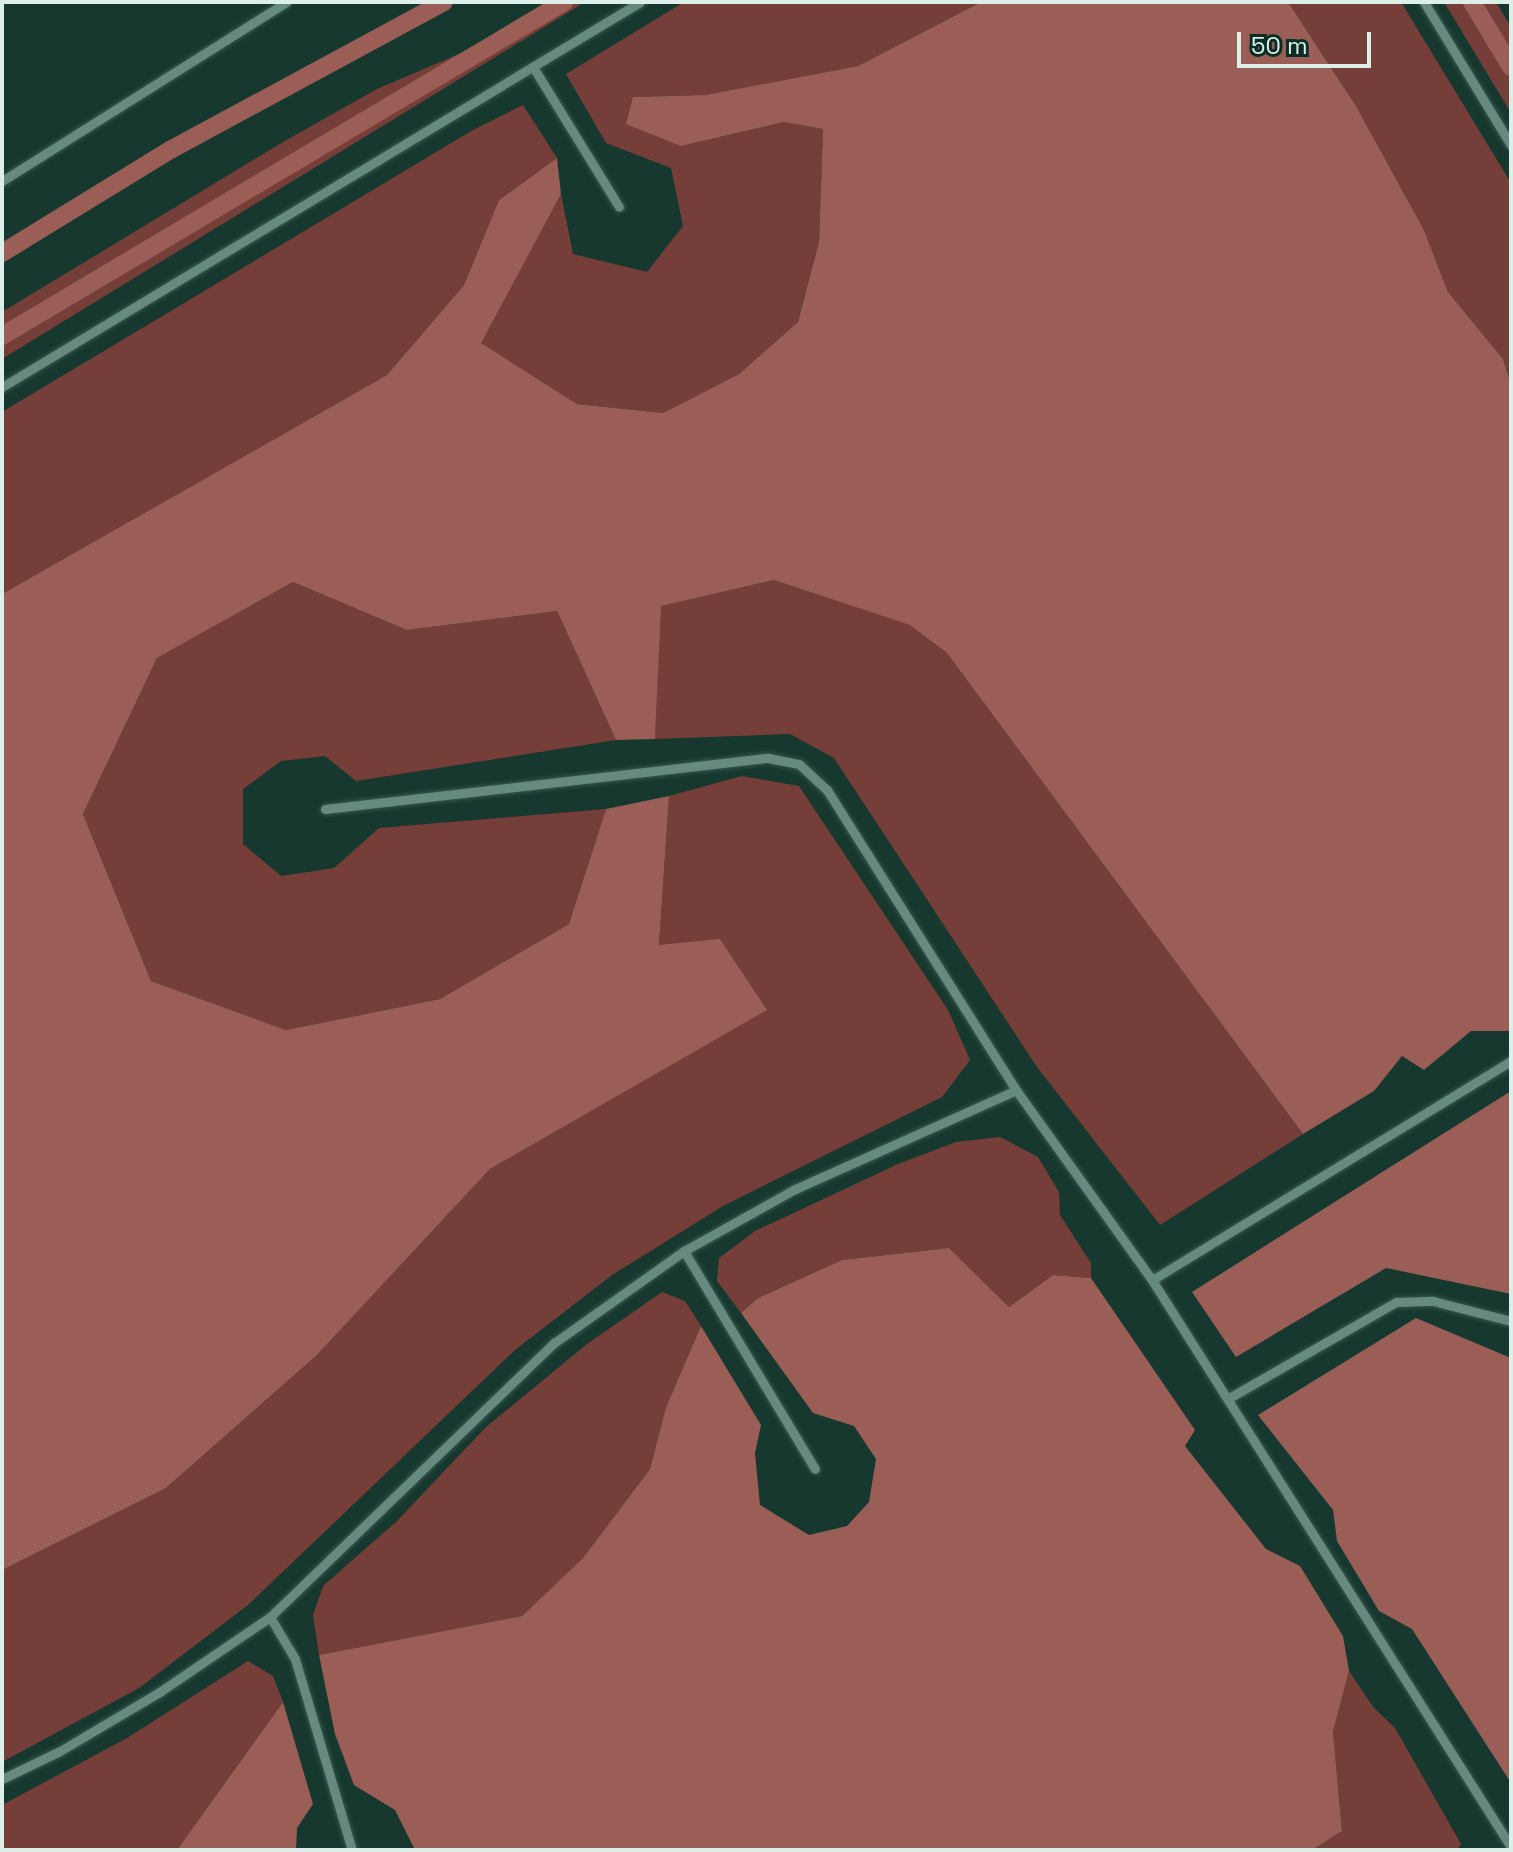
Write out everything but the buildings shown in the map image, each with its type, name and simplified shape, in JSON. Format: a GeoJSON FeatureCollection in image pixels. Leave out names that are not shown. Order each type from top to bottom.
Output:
{"type":"FeatureCollection","features":[{"type":"Feature","properties":{"kind":"lane"},"geometry":{"type":"LineString","coordinates":[[2,181],[286,2]]}},
{"type":"Feature","properties":{"kind":"lane"},"geometry":{"type":"LineString","coordinates":[[2,387],[640,2]]}},
{"type":"Feature","properties":{"kind":"lane"},"geometry":{"type":"LineString","coordinates":[[1424,2],[1511,145]]}},
{"type":"Feature","properties":{"kind":"lane"},"geometry":{"type":"LineString","coordinates":[[533,67],[619,207]]}},
{"type":"Feature","properties":{"kind":"lane"},"geometry":{"type":"LineString","coordinates":[[325,809],[768,758],[799,764],[827,790],[1016,1090],[1152,1280],[1511,1847]]}},
{"type":"Feature","properties":{"kind":"lane"},"geometry":{"type":"LineString","coordinates":[[1152,1280],[1511,1061]]}},
{"type":"Feature","properties":{"kind":"lane"},"geometry":{"type":"LineString","coordinates":[[2,1779],[111,1721],[270,1617],[554,1343],[684,1251],[795,1189],[1016,1090]]}},
{"type":"Feature","properties":{"kind":"lane"},"geometry":{"type":"LineString","coordinates":[[684,1251],[815,1469]]}},
{"type":"Feature","properties":{"kind":"lane"},"geometry":{"type":"LineString","coordinates":[[1229,1398],[1396,1302],[1433,1301],[1511,1321]]}},
{"type":"Feature","properties":{"kind":"lane"},"geometry":{"type":"LineString","coordinates":[[270,1617],[295,1659],[352,1850]]}},
{"type":"Feature","properties":{"kind":"shaded area"},"geometry":{"type":"Polygon","coordinates":[[[549,2],[585,2],[2,359],[2,312],[283,142],[377,89],[487,42],[549,2]]]}},
{"type":"Feature","properties":{"kind":"shaded area"},"geometry":{"type":"Polygon","coordinates":[[[684,2],[981,2],[858,66],[705,95],[633,97],[681,146],[785,122],[823,129],[819,242],[798,322],[739,374],[663,413],[577,404],[480,343],[561,194],[573,254],[647,272],[683,226],[671,168],[606,143],[566,74],[684,2]]]}},
{"type":"Feature","properties":{"kind":"shaded area"},"geometry":{"type":"Polygon","coordinates":[[[981,2],[1288,2],[1356,106],[1424,230],[1448,292],[1503,359],[1511,384],[1511,1031],[1471,1031],[1424,1070],[1402,1056],[1374,1091],[1303,1134],[947,653],[910,625],[774,580],[661,606],[655,739],[616,740],[557,611],[407,630],[293,582],[157,658],[83,814],[151,981],[286,1030],[440,999],[569,924],[606,809],[669,796],[659,945],[720,939],[767,1010],[490,1169],[317,1355],[166,1488],[2,1570],[2,594],[387,375],[464,285],[499,200],[557,158],[561,194],[481,343],[577,404],[663,413],[739,374],[798,322],[819,242],[823,129],[784,122],[681,146],[626,124],[633,97],[705,95],[858,66],[981,2]]]}},
{"type":"Feature","properties":{"kind":"shaded area"},"geometry":{"type":"Polygon","coordinates":[[[1288,2],[1401,2],[1511,183],[1511,384],[1503,359],[1448,292],[1424,230],[1356,106],[1288,2]]]}},
{"type":"Feature","properties":{"kind":"shaded area"},"geometry":{"type":"Polygon","coordinates":[[[1444,2],[1496,2],[1511,27],[1511,113],[1444,2]]]}},
{"type":"Feature","properties":{"kind":"shaded area"},"geometry":{"type":"Polygon","coordinates":[[[523,105],[557,158],[499,200],[464,285],[387,375],[2,594],[2,412],[473,130],[523,105]]]}},
{"type":"Feature","properties":{"kind":"shaded area"},"geometry":{"type":"Polygon","coordinates":[[[774,580],[911,625],[947,653],[1303,1134],[1160,1225],[1037,1067],[834,758],[790,734],[655,739],[660,606],[774,580]]]}},
{"type":"Feature","properties":{"kind":"shaded area"},"geometry":{"type":"Polygon","coordinates":[[[293,582],[407,630],[557,611],[616,740],[356,781],[325,756],[281,761],[243,789],[243,844],[281,876],[334,868],[379,828],[606,809],[569,924],[440,999],[286,1030],[151,981],[83,814],[157,658],[293,582]]]}},
{"type":"Feature","properties":{"kind":"shaded area"},"geometry":{"type":"Polygon","coordinates":[[[742,776],[799,786],[948,1010],[970,1060],[942,1097],[723,1206],[612,1275],[515,1350],[248,1605],[139,1688],[2,1762],[2,1570],[166,1488],[317,1355],[490,1169],[766,1010],[659,945],[669,796],[742,776]]]}},
{"type":"Feature","properties":{"kind":"shaded area"},"geometry":{"type":"Polygon","coordinates":[[[1511,1091],[1511,1294],[1386,1268],[1236,1357],[1192,1292],[1511,1091]]]}},
{"type":"Feature","properties":{"kind":"shaded area"},"geometry":{"type":"Polygon","coordinates":[[[1000,1137],[1038,1157],[1059,1192],[1060,1215],[1091,1263],[1091,1278],[1053,1275],[1009,1307],[949,1248],[842,1260],[758,1298],[741,1313],[717,1281],[719,1258],[755,1231],[898,1164],[956,1142],[1000,1137]]]}},
{"type":"Feature","properties":{"kind":"shaded area"},"geometry":{"type":"Polygon","coordinates":[[[949,1248],[1009,1307],[1053,1275],[1091,1278],[1195,1430],[1185,1446],[1266,1549],[1300,1566],[1343,1636],[1349,1671],[1333,1732],[1342,1831],[1312,1850],[415,1850],[395,1810],[354,1785],[335,1734],[319,1655],[522,1616],[583,1558],[650,1469],[666,1407],[701,1326],[761,1425],[755,1453],[760,1505],[809,1535],[847,1526],[869,1502],[876,1459],[854,1426],[813,1413],[741,1313],[758,1298],[842,1260],[949,1248]]]}},
{"type":"Feature","properties":{"kind":"shaded area"},"geometry":{"type":"Polygon","coordinates":[[[662,1292],[685,1301],[701,1326],[666,1407],[650,1469],[583,1558],[522,1616],[319,1655],[313,1615],[323,1586],[397,1521],[486,1427],[587,1344],[662,1292]]]}},
{"type":"Feature","properties":{"kind":"shaded area"},"geometry":{"type":"Polygon","coordinates":[[[1416,1318],[1511,1358],[1511,1783],[1412,1629],[1379,1611],[1337,1541],[1333,1510],[1258,1415],[1416,1318]]]}},
{"type":"Feature","properties":{"kind":"shaded area"},"geometry":{"type":"Polygon","coordinates":[[[248,1661],[273,1676],[283,1702],[177,1850],[2,1850],[2,1805],[127,1738],[248,1661]]]}},
{"type":"Feature","properties":{"kind":"shaded area"},"geometry":{"type":"Polygon","coordinates":[[[1349,1671],[1374,1708],[1395,1728],[1461,1844],[1457,1850],[1312,1850],[1342,1831],[1333,1732],[1349,1671]]]}},
{"type":"Feature","properties":{"kind":"shaded area"},"geometry":{"type":"Polygon","coordinates":[[[283,1702],[313,1804],[297,1828],[296,1850],[177,1850],[283,1702]]]}},
{"type":"Feature","properties":{"kind":"waterway"},"geometry":{"type":"LineString","coordinates":[[2,253],[172,149],[444,2]]}},
{"type":"Feature","properties":{"kind":"waterway"},"geometry":{"type":"LineString","coordinates":[[2,336],[564,2]]}},
{"type":"Feature","properties":{"kind":"waterway"},"geometry":{"type":"LineString","coordinates":[[1472,2],[1511,67]]}}]}
